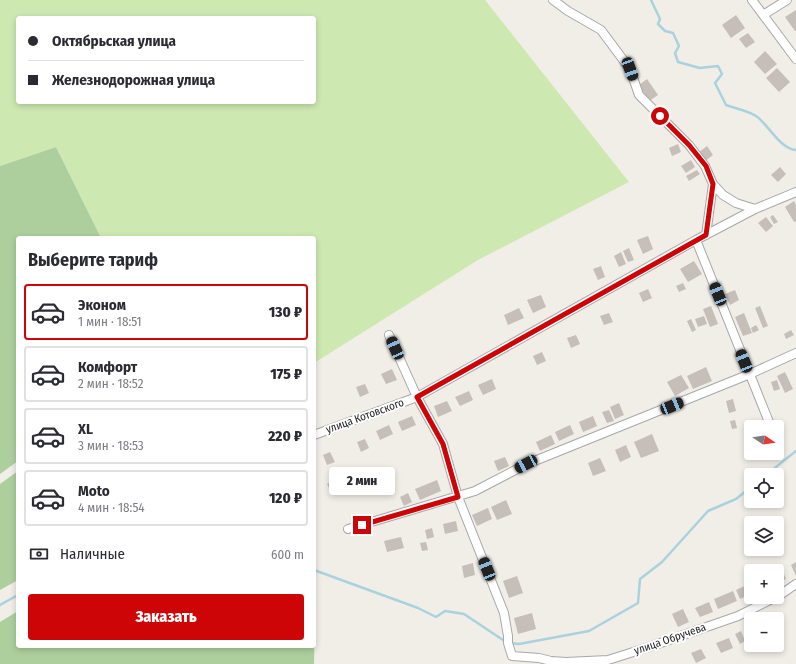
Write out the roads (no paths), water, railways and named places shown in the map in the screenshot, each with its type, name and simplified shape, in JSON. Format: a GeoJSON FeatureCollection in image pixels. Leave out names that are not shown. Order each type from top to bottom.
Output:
{"type":"FeatureCollection","features":[{"type":"Feature","properties":{"kind":"street"},"geometry":{"type":"LineString","coordinates":[[553,0],[568,11],[601,30],[630,69],[639,94],[689,145],[706,166],[713,184],[723,195],[736,203],[755,209]]}},
{"type":"Feature","properties":{"kind":"street"},"geometry":{"type":"LineString","coordinates":[[752,0],[796,59]]}},
{"type":"Feature","properties":{"kind":"street"},"geometry":{"type":"LineString","coordinates":[[763,15],[787,0]]}},
{"type":"Feature","properties":{"kind":"street"},"geometry":{"type":"LineString","coordinates":[[706,235],[713,184]]}},
{"type":"Feature","properties":{"kind":"street","name":"улица Котовского"},"geometry":{"type":"LineString","coordinates":[[316,434],[417,397],[696,240],[755,209],[796,192]]}},
{"type":"Feature","properties":{"kind":"street"},"geometry":{"type":"LineString","coordinates":[[696,240],[768,420]]}},
{"type":"Feature","properties":{"kind":"street"},"geometry":{"type":"LineString","coordinates":[[389,335],[417,397],[443,444],[458,497]]}},
{"type":"Feature","properties":{"kind":"street"},"geometry":{"type":"LineString","coordinates":[[348,529],[475,491],[526,464],[750,374],[796,353]]}},
{"type":"Feature","properties":{"kind":"street","name":"улица Обручева"},"geometry":{"type":"LineString","coordinates":[[458,497],[504,613],[508,643],[512,656],[566,662],[608,660],[738,616],[763,604]]}},
{"type":"Feature","properties":{"kind":"street","name":"улица Обручева"},"geometry":{"type":"LineString","coordinates":[[784,592],[796,584]]}},
{"type":"Feature","properties":{"kind":"waterway"},"geometry":{"type":"LineString","coordinates":[[651,0],[660,19],[658,24],[665,31],[673,33],[679,46],[675,53],[678,62],[700,68],[718,66],[722,74],[715,83],[726,105],[753,114],[761,120],[779,141],[790,149],[796,150]]}},
{"type":"Feature","properties":{"kind":"waterway"},"geometry":{"type":"LineString","coordinates":[[775,468],[796,451]]}},
{"type":"Feature","properties":{"kind":"waterway"},"geometry":{"type":"LineString","coordinates":[[510,643],[519,644],[589,631],[638,603],[640,579],[662,562],[708,511],[736,499],[744,493]]}},
{"type":"Feature","properties":{"kind":"waterway"},"geometry":{"type":"LineString","coordinates":[[316,571],[418,608],[436,617],[445,611],[464,614],[506,642]]}},
{"type":"Feature","properties":{"kind":"waterway"},"geometry":{"type":"LineString","coordinates":[[0,605],[16,596]]}}]}
